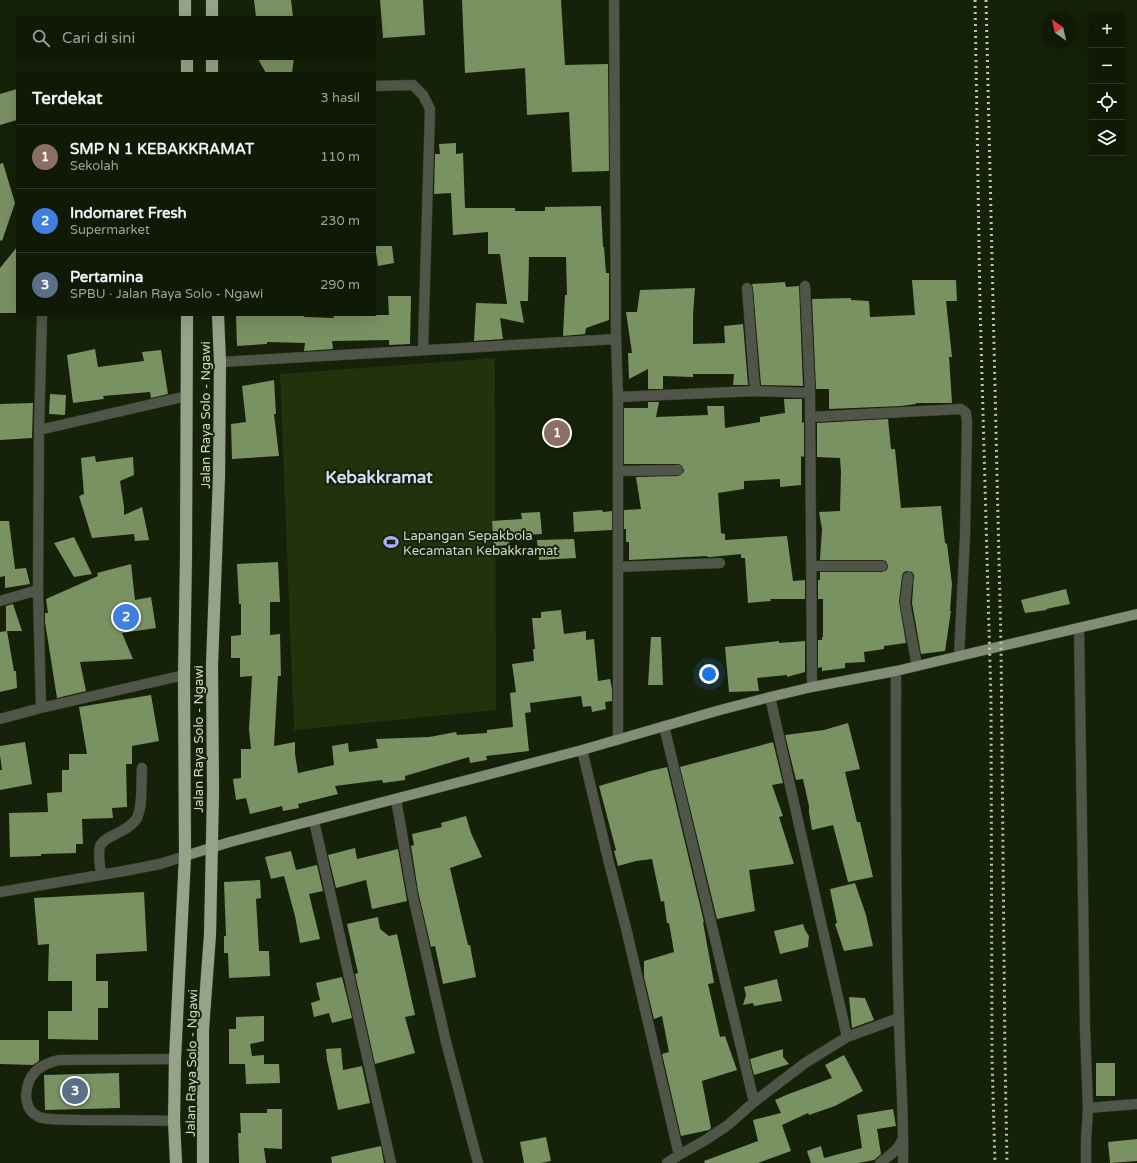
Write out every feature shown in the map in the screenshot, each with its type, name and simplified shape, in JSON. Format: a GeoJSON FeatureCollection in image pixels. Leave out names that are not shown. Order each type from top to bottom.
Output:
{"type":"FeatureCollection","features":[{"type":"Feature","properties":{"kind":"highway"},"geometry":{"type":"LineString","coordinates":[[185,0],[185,16]]}},
{"type":"Feature","properties":{"kind":"highway"},"geometry":{"type":"LineString","coordinates":[[212,0],[212,16]]}},
{"type":"Feature","properties":{"kind":"highway"},"geometry":{"type":"LineString","coordinates":[[187,60],[187,72]]}},
{"type":"Feature","properties":{"kind":"highway"},"geometry":{"type":"LineString","coordinates":[[212,60],[212,72]]}},
{"type":"Feature","properties":{"kind":"highway","name":"Jalan Raya Solo - Ngawi"},"geometry":{"type":"LineString","coordinates":[[176,1163],[174,1121],[175,1059],[185,856],[184,675],[188,396],[187,316]]}},
{"type":"Feature","properties":{"kind":"highway","name":"Jalan Raya Solo - Ngawi"},"geometry":{"type":"LineString","coordinates":[[203,1163],[203,1030],[210,935],[213,792],[212,665],[219,476],[220,362],[218,316]]}},
{"type":"Feature","properties":{"kind":"main road"},"geometry":{"type":"LineString","coordinates":[[185,856],[212,847],[582,750],[770,697],[812,687],[896,671],[1136,613]]}},
{"type":"Feature","properties":{"kind":"street"},"geometry":{"type":"LineString","coordinates":[[614,0],[616,339],[618,397],[618,740]]}},
{"type":"Feature","properties":{"kind":"street"},"geometry":{"type":"LineString","coordinates":[[376,86],[413,85],[423,95],[430,110],[422,350]]}},
{"type":"Feature","properties":{"kind":"street"},"geometry":{"type":"LineString","coordinates":[[805,286],[810,393],[812,687]]}},
{"type":"Feature","properties":{"kind":"street"},"geometry":{"type":"LineString","coordinates":[[746,288],[755,391]]}},
{"type":"Feature","properties":{"kind":"street"},"geometry":{"type":"LineString","coordinates":[[41,708],[38,590],[39,430],[42,316]]}},
{"type":"Feature","properties":{"kind":"street"},"geometry":{"type":"LineString","coordinates":[[220,362],[616,339]]}},
{"type":"Feature","properties":{"kind":"street"},"geometry":{"type":"LineString","coordinates":[[618,397],[755,391],[810,393]]}},
{"type":"Feature","properties":{"kind":"street"},"geometry":{"type":"LineString","coordinates":[[39,430],[188,396]]}},
{"type":"Feature","properties":{"kind":"street"},"geometry":{"type":"LineString","coordinates":[[810,417],[961,409],[966,413],[965,537],[959,656]]}},
{"type":"Feature","properties":{"kind":"street"},"geometry":{"type":"LineString","coordinates":[[618,471],[678,470]]}},
{"type":"Feature","properties":{"kind":"street"},"geometry":{"type":"LineString","coordinates":[[618,567],[720,563]]}},
{"type":"Feature","properties":{"kind":"street"},"geometry":{"type":"LineString","coordinates":[[812,566],[882,566]]}},
{"type":"Feature","properties":{"kind":"street"},"geometry":{"type":"LineString","coordinates":[[908,577],[905,603],[917,666]]}},
{"type":"Feature","properties":{"kind":"street"},"geometry":{"type":"LineString","coordinates":[[0,601],[38,590]]}},
{"type":"Feature","properties":{"kind":"street"},"geometry":{"type":"LineString","coordinates":[[1079,628],[1084,1029],[1088,1108],[1086,1163]]}},
{"type":"Feature","properties":{"kind":"street"},"geometry":{"type":"LineString","coordinates":[[896,671],[896,822],[899,1018],[904,1163]]}},
{"type":"Feature","properties":{"kind":"street"},"geometry":{"type":"LineString","coordinates":[[0,719],[184,675]]}},
{"type":"Feature","properties":{"kind":"street"},"geometry":{"type":"LineString","coordinates":[[770,697],[847,1037]]}},
{"type":"Feature","properties":{"kind":"street"},"geometry":{"type":"LineString","coordinates":[[664,726],[754,1102]]}},
{"type":"Feature","properties":{"kind":"street"},"geometry":{"type":"LineString","coordinates":[[582,750],[628,936],[679,1155]]}},
{"type":"Feature","properties":{"kind":"street"},"geometry":{"type":"LineString","coordinates":[[101,874],[100,845],[105,840],[130,826],[140,809],[142,768]]}},
{"type":"Feature","properties":{"kind":"street"},"geometry":{"type":"LineString","coordinates":[[396,799],[412,892],[446,1042],[478,1163]]}},
{"type":"Feature","properties":{"kind":"street"},"geometry":{"type":"LineString","coordinates":[[314,821],[391,1163]]}},
{"type":"Feature","properties":{"kind":"street"},"geometry":{"type":"LineString","coordinates":[[0,892],[160,864],[185,856]]}},
{"type":"Feature","properties":{"kind":"street"},"geometry":{"type":"LineString","coordinates":[[667,1163],[704,1142],[728,1125],[754,1102],[805,1063],[847,1037],[899,1018]]}},
{"type":"Feature","properties":{"kind":"street"},"geometry":{"type":"LineString","coordinates":[[174,1121],[60,1119],[39,1117],[29,1108],[27,1094],[30,1080],[35,1072],[41,1066],[50,1062],[59,1060],[175,1059]]}},
{"type":"Feature","properties":{"kind":"street"},"geometry":{"type":"LineString","coordinates":[[1088,1108],[1137,1104]]}},
{"type":"Feature","properties":{"kind":"street"},"geometry":{"type":"LineString","coordinates":[[880,1163],[896,1150],[904,1138]]}},
{"type":"Feature","properties":{"kind":"green space","name":"Lapangan Sepakbola Kecamatan Kebakkramat"},"geometry":{"type":"Polygon","coordinates":[[[495,358],[496,710],[294,730],[280,374],[495,358]]]}},
{"type":"Feature","properties":{"kind":"building"},"geometry":{"type":"Polygon","coordinates":[[[254,0],[291,0],[293,16],[256,16],[254,0]]]}},
{"type":"Feature","properties":{"kind":"building"},"geometry":{"type":"Polygon","coordinates":[[[380,0],[423,0],[425,35],[383,38],[380,0]]]}},
{"type":"Feature","properties":{"kind":"building"},"geometry":{"type":"Polygon","coordinates":[[[462,0],[561,0],[565,65],[608,64],[609,171],[572,172],[569,112],[527,115],[525,68],[465,73],[462,0]]]}},
{"type":"Feature","properties":{"kind":"building"},"geometry":{"type":"Polygon","coordinates":[[[259,60],[294,60],[292,72],[265,72],[259,60]]]}},
{"type":"Feature","properties":{"kind":"building"},"geometry":{"type":"Polygon","coordinates":[[[16,89],[16,120],[0,125],[0,94],[16,89]]]}},
{"type":"Feature","properties":{"kind":"building"},"geometry":{"type":"Polygon","coordinates":[[[456,143],[456,154],[463,153],[465,208],[515,208],[515,211],[545,211],[545,207],[601,206],[606,273],[609,273],[609,320],[586,328],[585,334],[563,336],[565,295],[567,295],[566,257],[529,257],[528,301],[520,301],[524,323],[500,318],[503,339],[474,341],[476,303],[507,304],[500,254],[488,254],[488,232],[453,235],[451,193],[434,194],[435,154],[440,154],[439,144],[456,143]]]}},
{"type":"Feature","properties":{"kind":"building"},"geometry":{"type":"Polygon","coordinates":[[[3,163],[15,203],[2,241],[0,240],[0,164],[3,163]]]}},
{"type":"Feature","properties":{"kind":"building"},"geometry":{"type":"Polygon","coordinates":[[[376,246],[392,246],[394,263],[378,266],[376,246]]]}},
{"type":"Feature","properties":{"kind":"building"},"geometry":{"type":"Polygon","coordinates":[[[16,248],[16,313],[0,313],[0,268],[16,248]]]}},
{"type":"Feature","properties":{"kind":"building"},"geometry":{"type":"Polygon","coordinates":[[[912,280],[956,280],[957,301],[946,301],[952,357],[949,357],[952,403],[916,403],[901,406],[829,409],[829,389],[816,389],[812,299],[851,298],[851,300],[869,301],[870,317],[915,315],[912,280]]]}},
{"type":"Feature","properties":{"kind":"building"},"geometry":{"type":"Polygon","coordinates":[[[785,282],[786,287],[799,286],[803,386],[761,385],[752,284],[785,282]]]}},
{"type":"Feature","properties":{"kind":"building"},"geometry":{"type":"Polygon","coordinates":[[[695,288],[693,344],[725,343],[724,326],[743,324],[748,385],[733,385],[734,374],[693,374],[693,377],[663,376],[663,389],[648,389],[648,369],[629,379],[628,353],[632,353],[626,312],[637,312],[640,290],[695,288]]]}},
{"type":"Feature","properties":{"kind":"building"},"geometry":{"type":"Polygon","coordinates":[[[388,296],[411,296],[410,344],[389,345],[389,340],[332,341],[333,349],[304,351],[305,343],[267,342],[267,344],[237,346],[236,316],[304,316],[334,318],[333,316],[389,315],[388,296]]]}},
{"type":"Feature","properties":{"kind":"building"},"geometry":{"type":"Polygon","coordinates":[[[95,349],[98,367],[144,361],[142,352],[161,350],[168,394],[151,398],[150,392],[103,396],[104,399],[73,403],[67,355],[95,349]]]}},
{"type":"Feature","properties":{"kind":"building"},"geometry":{"type":"Polygon","coordinates":[[[274,380],[276,414],[274,414],[279,456],[232,459],[231,424],[246,422],[242,386],[274,380]]]}},
{"type":"Feature","properties":{"kind":"building"},"geometry":{"type":"Polygon","coordinates":[[[50,394],[66,395],[65,415],[49,414],[50,394]]]}},
{"type":"Feature","properties":{"kind":"building"},"geometry":{"type":"Polygon","coordinates":[[[784,399],[802,399],[802,423],[804,422],[804,457],[801,456],[801,485],[780,487],[780,479],[744,481],[744,489],[718,493],[721,533],[725,534],[725,540],[787,536],[793,581],[805,580],[805,599],[770,599],[771,601],[748,603],[745,558],[741,558],[741,554],[710,557],[629,560],[629,542],[626,542],[626,529],[624,529],[624,510],[641,509],[636,477],[678,476],[683,473],[684,470],[681,465],[678,464],[624,464],[624,408],[648,408],[648,402],[659,402],[656,417],[708,415],[707,406],[724,406],[725,428],[760,422],[760,417],[785,413],[784,399]]]}},
{"type":"Feature","properties":{"kind":"building"},"geometry":{"type":"Polygon","coordinates":[[[33,403],[32,438],[0,440],[0,404],[33,403]]]}},
{"type":"Feature","properties":{"kind":"building"},"geometry":{"type":"Polygon","coordinates":[[[888,419],[891,449],[895,449],[901,508],[941,506],[945,543],[947,544],[952,584],[951,611],[945,651],[921,654],[912,603],[914,575],[912,572],[906,571],[902,576],[899,602],[906,643],[884,646],[884,649],[864,652],[865,662],[845,663],[845,668],[822,671],[822,667],[818,668],[818,640],[822,640],[823,637],[823,599],[818,599],[818,580],[820,580],[820,572],[882,572],[887,570],[888,566],[886,561],[882,560],[820,560],[822,529],[819,512],[840,511],[841,472],[840,458],[817,457],[817,423],[888,419]]]}},
{"type":"Feature","properties":{"kind":"building"},"geometry":{"type":"Polygon","coordinates":[[[95,456],[96,462],[133,457],[134,475],[120,481],[124,515],[142,507],[149,540],[135,541],[134,534],[92,538],[79,496],[84,494],[81,458],[95,456]]]}},
{"type":"Feature","properties":{"kind":"building"},"geometry":{"type":"Polygon","coordinates":[[[602,510],[603,512],[612,511],[612,530],[574,532],[573,512],[602,510]]]}},
{"type":"Feature","properties":{"kind":"building"},"geometry":{"type":"Polygon","coordinates":[[[540,512],[542,534],[510,536],[509,545],[494,546],[492,521],[522,519],[521,513],[540,512]]]}},
{"type":"Feature","properties":{"kind":"building"},"geometry":{"type":"Polygon","coordinates":[[[0,521],[9,521],[15,569],[26,568],[30,584],[5,588],[5,576],[0,577],[0,521]]]}},
{"type":"Feature","properties":{"kind":"building"},"geometry":{"type":"Polygon","coordinates":[[[74,537],[92,574],[74,577],[54,543],[74,537]]]}},
{"type":"Feature","properties":{"kind":"building"},"geometry":{"type":"Polygon","coordinates":[[[574,539],[576,558],[539,560],[537,540],[574,539]]]}},
{"type":"Feature","properties":{"kind":"building"},"geometry":{"type":"Polygon","coordinates":[[[278,562],[280,602],[270,602],[270,635],[280,634],[281,676],[278,676],[274,746],[295,742],[298,773],[334,765],[332,746],[348,743],[349,752],[378,748],[376,739],[429,737],[456,732],[457,735],[487,733],[487,730],[513,727],[510,693],[516,692],[512,664],[534,661],[533,649],[535,649],[532,618],[541,618],[541,612],[561,610],[564,634],[586,631],[586,640],[594,639],[598,681],[610,679],[612,701],[605,702],[606,709],[592,712],[591,706],[583,707],[581,696],[530,703],[531,712],[525,713],[529,751],[486,756],[487,760],[470,763],[469,757],[405,776],[405,780],[383,783],[382,780],[335,786],[338,794],[298,804],[299,808],[283,811],[282,806],[250,814],[246,798],[236,800],[233,779],[241,778],[241,749],[251,749],[249,729],[252,676],[240,677],[240,658],[231,658],[231,636],[241,635],[241,604],[239,604],[237,564],[278,562]]]}},
{"type":"Feature","properties":{"kind":"building"},"geometry":{"type":"Polygon","coordinates":[[[131,564],[135,600],[151,597],[156,628],[122,633],[133,659],[80,662],[86,691],[57,698],[45,622],[45,613],[48,613],[46,599],[98,576],[97,573],[131,564]]]}},
{"type":"Feature","properties":{"kind":"building"},"geometry":{"type":"Polygon","coordinates":[[[1066,589],[1070,604],[1046,609],[1047,610],[1025,613],[1021,600],[1066,589]]]}},
{"type":"Feature","properties":{"kind":"building"},"geometry":{"type":"Polygon","coordinates":[[[13,604],[22,631],[6,631],[6,606],[13,604]]]}},
{"type":"Feature","properties":{"kind":"building"},"geometry":{"type":"Polygon","coordinates":[[[7,631],[14,671],[16,671],[17,688],[0,692],[0,632],[7,631]]]}},
{"type":"Feature","properties":{"kind":"building"},"geometry":{"type":"Polygon","coordinates":[[[651,637],[661,637],[663,685],[648,685],[651,637]]]}},
{"type":"Feature","properties":{"kind":"building"},"geometry":{"type":"Polygon","coordinates":[[[779,641],[779,643],[805,641],[805,672],[787,677],[787,675],[757,678],[759,691],[729,692],[725,647],[779,641]]]}},
{"type":"Feature","properties":{"kind":"building"},"geometry":{"type":"Polygon","coordinates":[[[151,695],[159,741],[132,746],[132,764],[126,764],[127,807],[112,808],[113,818],[82,819],[83,844],[76,844],[76,853],[10,857],[9,813],[48,812],[47,793],[62,792],[62,770],[69,770],[69,754],[87,754],[79,707],[151,695]]]}},
{"type":"Feature","properties":{"kind":"building"},"geometry":{"type":"Polygon","coordinates":[[[848,723],[860,769],[845,772],[857,822],[860,822],[873,877],[848,882],[833,825],[812,830],[809,806],[803,779],[796,780],[785,735],[824,730],[848,723]]]}},
{"type":"Feature","properties":{"kind":"building"},"geometry":{"type":"Polygon","coordinates":[[[25,742],[32,784],[0,790],[0,770],[2,770],[0,746],[25,742]]]}},
{"type":"Feature","properties":{"kind":"building"},"geometry":{"type":"Polygon","coordinates":[[[773,742],[783,783],[772,785],[783,816],[779,817],[794,864],[749,870],[755,911],[717,919],[680,767],[773,742]]]}},
{"type":"Feature","properties":{"kind":"building"},"geometry":{"type":"Polygon","coordinates":[[[667,767],[704,922],[714,983],[708,984],[720,1037],[725,1036],[737,1070],[702,1081],[711,1128],[709,1130],[681,1136],[662,1054],[669,1052],[662,1016],[654,1019],[644,977],[644,961],[674,952],[669,923],[667,923],[664,901],[661,902],[652,859],[636,861],[618,866],[614,851],[616,850],[599,786],[667,767]]]}},
{"type":"Feature","properties":{"kind":"building"},"geometry":{"type":"Polygon","coordinates":[[[466,816],[471,833],[482,857],[450,868],[468,945],[470,945],[476,977],[443,984],[435,946],[431,947],[418,891],[411,846],[414,845],[412,834],[442,827],[441,823],[466,816]]]}},
{"type":"Feature","properties":{"kind":"building"},"geometry":{"type":"Polygon","coordinates":[[[355,848],[357,859],[398,849],[407,901],[372,909],[366,880],[336,888],[328,855],[355,848]]]}},
{"type":"Feature","properties":{"kind":"building"},"geometry":{"type":"Polygon","coordinates":[[[291,851],[296,870],[317,865],[323,891],[309,894],[320,939],[300,943],[295,916],[284,876],[271,879],[265,857],[291,851]]]}},
{"type":"Feature","properties":{"kind":"building"},"geometry":{"type":"Polygon","coordinates":[[[260,880],[261,898],[256,899],[259,951],[269,951],[270,976],[229,978],[228,953],[224,953],[224,936],[226,936],[224,882],[260,880]]]}},
{"type":"Feature","properties":{"kind":"building"},"geometry":{"type":"Polygon","coordinates":[[[855,883],[866,915],[873,946],[844,951],[835,924],[837,923],[830,889],[855,883]]]}},
{"type":"Feature","properties":{"kind":"building"},"geometry":{"type":"Polygon","coordinates":[[[144,892],[147,951],[96,954],[96,981],[108,981],[108,1008],[98,1008],[98,1040],[48,1039],[48,1011],[72,1011],[72,981],[48,981],[49,944],[38,945],[34,898],[144,892]]]}},
{"type":"Feature","properties":{"kind":"building"},"geometry":{"type":"Polygon","coordinates":[[[378,917],[380,929],[389,936],[397,934],[415,1015],[405,1017],[415,1053],[375,1064],[355,974],[358,973],[347,924],[378,917]]]}},
{"type":"Feature","properties":{"kind":"building"},"geometry":{"type":"Polygon","coordinates":[[[803,924],[809,936],[808,947],[780,954],[774,931],[803,924]]]}},
{"type":"Feature","properties":{"kind":"building"},"geometry":{"type":"Polygon","coordinates":[[[342,977],[352,1018],[332,1023],[329,1013],[314,1017],[311,1003],[320,1000],[316,983],[342,977]]]}},
{"type":"Feature","properties":{"kind":"building"},"geometry":{"type":"Polygon","coordinates":[[[777,979],[782,1001],[754,1006],[753,1003],[743,1005],[746,995],[744,987],[777,979]]]}},
{"type":"Feature","properties":{"kind":"building"},"geometry":{"type":"Polygon","coordinates":[[[849,997],[865,998],[874,1020],[852,1028],[849,997]]]}},
{"type":"Feature","properties":{"kind":"building"},"geometry":{"type":"Polygon","coordinates":[[[264,1016],[264,1041],[250,1044],[252,1056],[264,1055],[264,1064],[279,1064],[280,1083],[246,1084],[245,1064],[229,1064],[229,1029],[236,1029],[236,1017],[264,1016]]]}},
{"type":"Feature","properties":{"kind":"building"},"geometry":{"type":"Polygon","coordinates":[[[0,1040],[39,1040],[39,1061],[33,1065],[0,1064],[0,1040]]]}},
{"type":"Feature","properties":{"kind":"building"},"geometry":{"type":"Polygon","coordinates":[[[341,1048],[343,1070],[362,1066],[370,1103],[338,1110],[326,1049],[341,1048]]]}},
{"type":"Feature","properties":{"kind":"building"},"geometry":{"type":"Polygon","coordinates":[[[783,1049],[783,1057],[789,1064],[754,1075],[750,1059],[783,1049]]]}},
{"type":"Feature","properties":{"kind":"building"},"geometry":{"type":"Polygon","coordinates":[[[844,1055],[863,1091],[835,1106],[809,1115],[808,1113],[782,1125],[791,1151],[758,1163],[705,1163],[704,1161],[758,1141],[753,1120],[781,1113],[775,1100],[832,1078],[825,1065],[844,1055]]]}},
{"type":"Feature","properties":{"kind":"building"},"geometry":{"type":"Polygon","coordinates":[[[1096,1063],[1115,1063],[1115,1096],[1096,1096],[1096,1063]]]}},
{"type":"Feature","properties":{"kind":"building"},"geometry":{"type":"Polygon","coordinates":[[[119,1073],[120,1108],[45,1110],[44,1075],[119,1073]]]}},
{"type":"Feature","properties":{"kind":"building"},"geometry":{"type":"Polygon","coordinates":[[[267,1109],[282,1109],[282,1149],[264,1148],[266,1163],[239,1163],[238,1133],[241,1133],[240,1113],[267,1113],[267,1109]]]}},
{"type":"Feature","properties":{"kind":"building"},"geometry":{"type":"Polygon","coordinates":[[[893,1109],[896,1126],[877,1129],[881,1154],[874,1160],[858,1163],[811,1163],[807,1151],[821,1146],[824,1158],[862,1148],[857,1115],[893,1109]]]}},
{"type":"Feature","properties":{"kind":"building"},"geometry":{"type":"Polygon","coordinates":[[[546,1137],[551,1161],[541,1163],[524,1163],[520,1142],[546,1137]]]}},
{"type":"Feature","properties":{"kind":"building"},"geometry":{"type":"Polygon","coordinates":[[[1137,1139],[1137,1161],[1110,1163],[1108,1142],[1137,1139]]]}},
{"type":"Feature","properties":{"kind":"building"},"geometry":{"type":"Polygon","coordinates":[[[381,1146],[384,1163],[332,1163],[331,1157],[381,1146]]]}},
{"type":"Feature","properties":{"kind":"railway"},"geometry":{"type":"LineString","coordinates":[[975,0],[980,304],[991,700],[992,1058],[995,1163]]}},
{"type":"Feature","properties":{"kind":"railway"},"geometry":{"type":"LineString","coordinates":[[986,0],[1001,646],[1007,1163]]}},
{"type":"Feature","properties":{"kind":"place","name":"SMP N 1 KEBAKKRAMAT"},"geometry":{"type":"Point","coordinates":[557,433]}},
{"type":"Feature","properties":{"kind":"place","name":"Lapangan Sepakbola Kecamatan Kebakkramat"},"geometry":{"type":"Point","coordinates":[391,542]}},
{"type":"Feature","properties":{"kind":"place","name":"Indomaret Fresh"},"geometry":{"type":"Point","coordinates":[126,617]}},
{"type":"Feature","properties":{"kind":"place","name":"Pertamina"},"geometry":{"type":"Point","coordinates":[75,1091]}},
{"type":"Feature","properties":{"kind":"district","name":"Kebakkramat"},"geometry":{"type":"Point","coordinates":[379,477]}}]}
